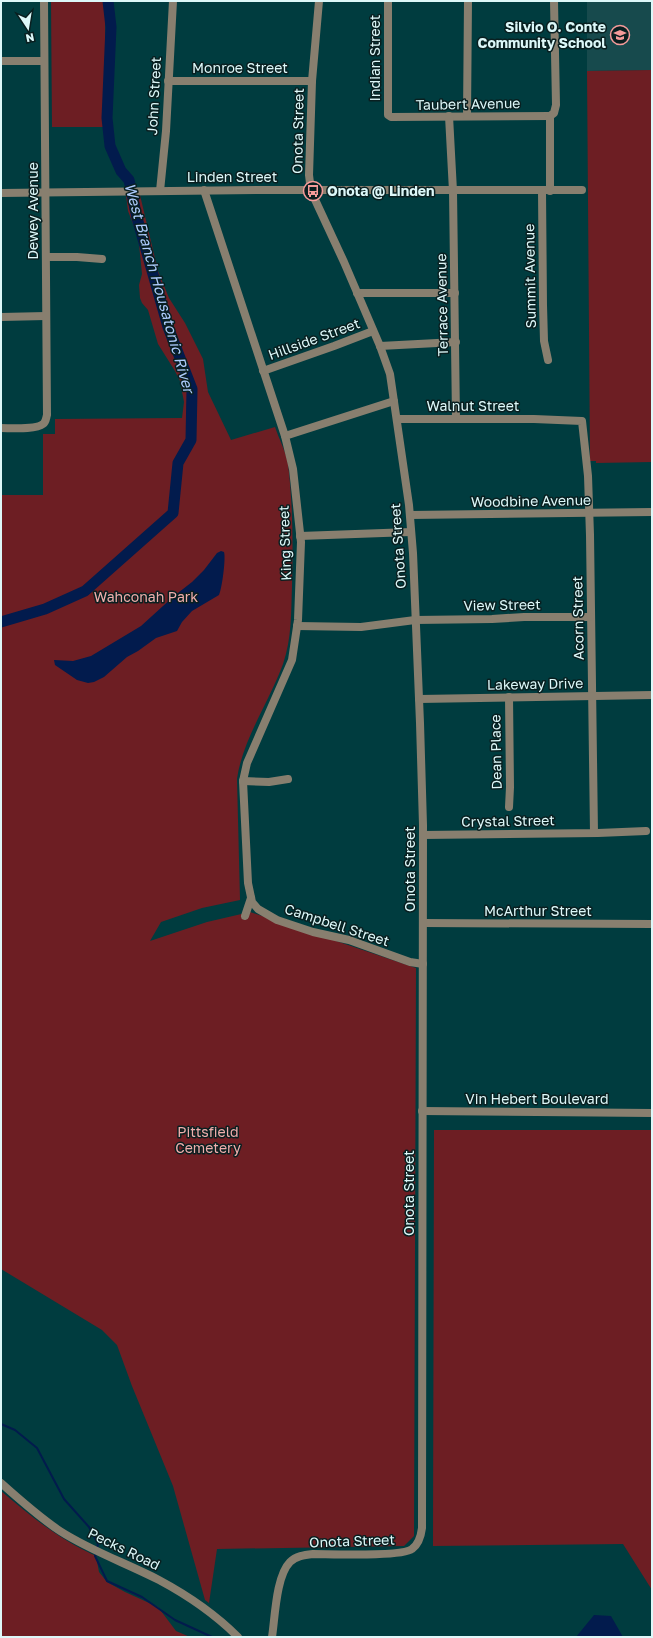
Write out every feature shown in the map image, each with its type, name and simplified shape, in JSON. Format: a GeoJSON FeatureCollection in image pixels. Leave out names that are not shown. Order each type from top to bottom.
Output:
{"type":"FeatureCollection","features":[{"type":"Feature","properties":{"kind":"street","name":"Dewey Avenue"},"geometry":{"type":"LineString","coordinates":[[1,428],[36,427],[42,425],[46,420],[46,192],[43,61],[44,1]]}},
{"type":"Feature","properties":{"kind":"street","name":"John Street"},"geometry":{"type":"LineString","coordinates":[[160,191],[166,131],[173,1]]}},
{"type":"Feature","properties":{"kind":"street","name":"Onota Street"},"geometry":{"type":"LineString","coordinates":[[272,1637],[281,1578],[286,1567],[295,1558],[313,1554],[390,1554],[406,1552],[415,1547],[421,1535],[423,835],[419,699],[410,515],[390,374],[357,292],[311,191],[309,175],[312,80],[318,1]]}},
{"type":"Feature","properties":{"kind":"street","name":"Indian Street"},"geometry":{"type":"LineString","coordinates":[[388,1],[388,116]]}},
{"type":"Feature","properties":{"kind":"street"},"geometry":{"type":"LineString","coordinates":[[467,116],[468,1]]}},
{"type":"Feature","properties":{"kind":"street","name":"Summit Avenue"},"geometry":{"type":"LineString","coordinates":[[548,360],[544,341],[543,305],[546,191],[550,116],[554,112],[556,105],[554,1]]}},
{"type":"Feature","properties":{"kind":"street"},"geometry":{"type":"LineString","coordinates":[[1,61],[43,61]]}},
{"type":"Feature","properties":{"kind":"street","name":"Monroe Street"},"geometry":{"type":"LineString","coordinates":[[168,81],[312,80]]}},
{"type":"Feature","properties":{"kind":"street","name":"Taubert Avenue"},"geometry":{"type":"LineString","coordinates":[[388,116],[550,116]]}},
{"type":"Feature","properties":{"kind":"street","name":"Terrace Avenue"},"geometry":{"type":"LineString","coordinates":[[449,116],[453,191],[456,420]]}},
{"type":"Feature","properties":{"kind":"street","name":"Linden Street"},"geometry":{"type":"LineString","coordinates":[[1,194],[204,190],[582,190]]}},
{"type":"Feature","properties":{"kind":"street","name":"King Street"},"geometry":{"type":"LineString","coordinates":[[204,190],[285,436],[293,470],[300,536],[300,579],[297,626],[292,660],[246,762],[243,781],[246,859],[251,898]]}},
{"type":"Feature","properties":{"kind":"street"},"geometry":{"type":"LineString","coordinates":[[46,257],[102,259]]}},
{"type":"Feature","properties":{"kind":"street"},"geometry":{"type":"LineString","coordinates":[[357,292],[455,292]]}},
{"type":"Feature","properties":{"kind":"street"},"geometry":{"type":"LineString","coordinates":[[1,317],[46,316]]}},
{"type":"Feature","properties":{"kind":"street","name":"Hillside Street"},"geometry":{"type":"LineString","coordinates":[[263,372],[373,331]]}},
{"type":"Feature","properties":{"kind":"street"},"geometry":{"type":"LineString","coordinates":[[380,346],[456,342]]}},
{"type":"Feature","properties":{"kind":"street"},"geometry":{"type":"LineString","coordinates":[[285,436],[394,401]]}},
{"type":"Feature","properties":{"kind":"street","name":"Walnut Street"},"geometry":{"type":"LineString","coordinates":[[397,419],[549,419],[582,421],[588,474]]}},
{"type":"Feature","properties":{"kind":"street","name":"Acorn Street"},"geometry":{"type":"LineString","coordinates":[[588,474],[594,833]]}},
{"type":"Feature","properties":{"kind":"street","name":"Woodbine Avenue"},"geometry":{"type":"LineString","coordinates":[[410,515],[652,512]]}},
{"type":"Feature","properties":{"kind":"street"},"geometry":{"type":"LineString","coordinates":[[300,536],[411,532]]}},
{"type":"Feature","properties":{"kind":"street","name":"View Street"},"geometry":{"type":"LineString","coordinates":[[297,626],[361,627],[415,620],[590,617]]}},
{"type":"Feature","properties":{"kind":"street","name":"Lakeway Drive"},"geometry":{"type":"LineString","coordinates":[[419,699],[652,695]]}},
{"type":"Feature","properties":{"kind":"street","name":"Dean Place"},"geometry":{"type":"LineString","coordinates":[[509,697],[509,807]]}},
{"type":"Feature","properties":{"kind":"street"},"geometry":{"type":"LineString","coordinates":[[243,781],[269,782],[288,779]]}},
{"type":"Feature","properties":{"kind":"street","name":"Crystal Street"},"geometry":{"type":"LineString","coordinates":[[423,835],[646,831]]}},
{"type":"Feature","properties":{"kind":"street"},"geometry":{"type":"LineString","coordinates":[[245,916],[251,898]]}},
{"type":"Feature","properties":{"kind":"street","name":"Campbell Street"},"geometry":{"type":"LineString","coordinates":[[251,898],[252,902],[258,909],[277,920],[313,932],[349,940],[410,962],[423,964]]}},
{"type":"Feature","properties":{"kind":"street","name":"McArthur Street"},"geometry":{"type":"LineString","coordinates":[[423,923],[652,924]]}},
{"type":"Feature","properties":{"kind":"street","name":"Vin Hebert Boulevard"},"geometry":{"type":"LineString","coordinates":[[422,1111],[652,1112]]}},
{"type":"Feature","properties":{"kind":"street","name":"Pecks Road"},"geometry":{"type":"LineString","coordinates":[[1,1483],[30,1509],[60,1531],[93,1549],[159,1580],[189,1598],[219,1619],[238,1637]]}},
{"type":"Feature","properties":{"kind":"shaded area","name":"Silvio O. Conte Community School"},"geometry":{"type":"Polygon","coordinates":[[[587,1],[652,1],[652,70],[587,71],[587,1]]]}},
{"type":"Feature","properties":{"kind":"green space"},"geometry":{"type":"Polygon","coordinates":[[[51,1],[105,1],[106,127],[52,127],[51,1]]]}},
{"type":"Feature","properties":{"kind":"green space"},"geometry":{"type":"Polygon","coordinates":[[[652,70],[652,462],[596,463],[596,461],[590,461],[587,71],[652,70]]]}},
{"type":"Feature","properties":{"kind":"green space","name":"Pittsfield Cemetery"},"geometry":{"type":"Polygon","coordinates":[[[126,195],[140,195],[158,271],[169,298],[185,323],[203,359],[208,392],[231,440],[275,427],[288,464],[292,525],[291,606],[286,654],[277,678],[244,750],[237,779],[240,900],[202,908],[161,922],[150,941],[207,922],[250,912],[416,968],[414,1536],[404,1546],[217,1549],[209,1603],[205,1600],[173,1486],[117,1345],[102,1330],[1,1269],[1,495],[43,495],[43,434],[55,434],[55,419],[182,418],[184,402],[180,381],[158,344],[148,310],[140,298],[139,285],[142,274],[139,244],[137,234],[128,211],[126,195]]]}},
{"type":"Feature","properties":{"kind":"green space"},"geometry":{"type":"Polygon","coordinates":[[[434,1130],[652,1130],[652,1590],[623,1544],[433,1546],[434,1130]]]}},
{"type":"Feature","properties":{"kind":"green space"},"geometry":{"type":"Polygon","coordinates":[[[1,1491],[57,1535],[96,1556],[99,1572],[107,1582],[158,1607],[176,1631],[190,1637],[1,1637],[1,1491]]]}},
{"type":"Feature","properties":{"kind":"water"},"geometry":{"type":"Polygon","coordinates":[[[221,551],[224,552],[224,560],[219,595],[192,611],[182,622],[177,631],[156,638],[127,657],[104,677],[94,682],[88,683],[77,680],[55,665],[54,660],[73,661],[91,656],[141,626],[192,582],[204,570],[217,553],[221,551]]]}},
{"type":"Feature","properties":{"kind":"water"},"geometry":{"type":"Polygon","coordinates":[[[594,1615],[611,1616],[623,1637],[576,1637],[594,1615]]]}},
{"type":"Feature","properties":{"kind":"waterway","name":"West Branch Housatonic River"},"geometry":{"type":"LineString","coordinates":[[1,622],[45,609],[85,591],[173,513],[178,463],[191,440],[192,389],[168,327],[137,218],[129,180],[121,171],[110,146],[107,118],[111,27],[108,1]]}},
{"type":"Feature","properties":{"kind":"waterway"},"geometry":{"type":"LineString","coordinates":[[1,1424],[15,1430],[37,1448],[64,1499],[89,1527],[98,1544],[97,1548]]}},
{"type":"Feature","properties":{"kind":"waterway"},"geometry":{"type":"LineString","coordinates":[[96,1553],[95,1556],[107,1581],[142,1597],[175,1620],[212,1637]]}},
{"type":"Feature","properties":{"kind":"place","name":"Silvio O. Conte Community School"},"geometry":{"type":"Point","coordinates":[620,35]}},
{"type":"Feature","properties":{"kind":"place","name":"Onota @ Linden"},"geometry":{"type":"Point","coordinates":[313,191]}},
{"type":"Feature","properties":{"kind":"park label","name":"Wahconah Park"},"geometry":{"type":"Point","coordinates":[146,597]}}]}
